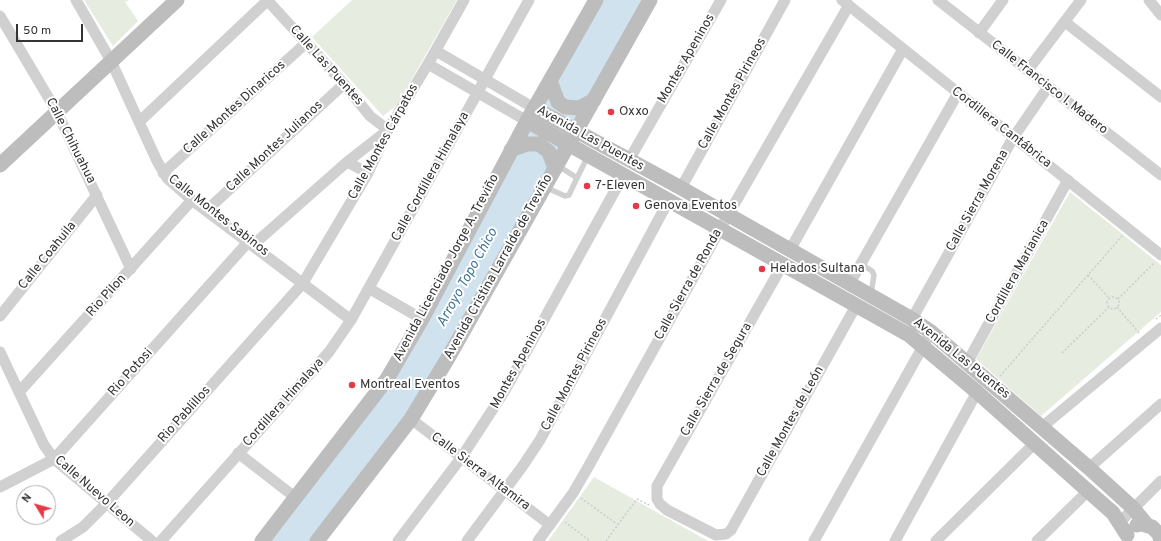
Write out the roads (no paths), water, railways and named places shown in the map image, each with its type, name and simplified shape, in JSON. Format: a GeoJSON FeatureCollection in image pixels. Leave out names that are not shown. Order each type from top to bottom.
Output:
{"type":"FeatureCollection","features":[{"type":"Feature","properties":{"kind":"main road"},"geometry":{"type":"LineString","coordinates":[[0,165],[177,0]]}},
{"type":"Feature","properties":{"kind":"main road","name":"Avenida Licenciado Jorge A. Treviño"},"geometry":{"type":"LineString","coordinates":[[262,541],[387,379],[422,319],[511,150],[532,124],[553,88],[596,0]]}},
{"type":"Feature","properties":{"kind":"main road","name":"Avenida Cristina Larralde de Treviño"},"geometry":{"type":"LineString","coordinates":[[317,541],[411,419],[448,358],[544,187],[566,144],[650,0]]}},
{"type":"Feature","properties":{"kind":"main road"},"geometry":{"type":"LineString","coordinates":[[553,88],[560,104],[565,107],[574,108],[589,104]]}},
{"type":"Feature","properties":{"kind":"main road","name":"Avenida Las Puentes"},"geometry":{"type":"LineString","coordinates":[[539,111],[681,188],[850,283],[912,319],[931,332],[1089,468],[1133,508],[1147,525],[1156,530],[1161,541]]}},
{"type":"Feature","properties":{"kind":"main road","name":"Avenida Las Puentes"},"geometry":{"type":"LineString","coordinates":[[532,124],[623,176],[899,328],[922,345],[977,392],[1088,491],[1125,536]]}},
{"type":"Feature","properties":{"kind":"main road"},"geometry":{"type":"LineString","coordinates":[[511,150],[526,144],[539,144],[544,148],[555,165]]}},
{"type":"Feature","properties":{"kind":"main road"},"geometry":{"type":"LineString","coordinates":[[1125,536],[1130,530],[1138,525],[1147,525]]}},
{"type":"Feature","properties":{"kind":"street","name":"Calle Montes Sabinos"},"geometry":{"type":"LineString","coordinates":[[76,0],[111,61],[163,173],[192,200],[251,243],[351,320]]}},
{"type":"Feature","properties":{"kind":"street"},"geometry":{"type":"LineString","coordinates":[[139,122],[267,0]]}},
{"type":"Feature","properties":{"kind":"street","name":"Calle Las Puentes"},"geometry":{"type":"LineString","coordinates":[[267,0],[344,84],[370,116],[388,130]]}},
{"type":"Feature","properties":{"kind":"street","name":"Calle Montes Cárpatos"},"geometry":{"type":"LineString","coordinates":[[303,283],[368,173],[388,130],[436,51],[464,0]]}},
{"type":"Feature","properties":{"kind":"street","name":"Calle Cordillera Himalaya"},"geometry":{"type":"LineString","coordinates":[[329,352],[370,289],[484,78],[529,0]]}},
{"type":"Feature","properties":{"kind":"street","name":"Montes Apeninos"},"geometry":{"type":"LineString","coordinates":[[629,160],[721,0]]}},
{"type":"Feature","properties":{"kind":"street","name":"Calle Montes Pirineos"},"geometry":{"type":"LineString","coordinates":[[681,188],[786,0]]}},
{"type":"Feature","properties":{"kind":"street","name":"Calle Francisco I. Madero"},"geometry":{"type":"LineString","coordinates":[[938,0],[1161,175]]}},
{"type":"Feature","properties":{"kind":"street"},"geometry":{"type":"LineString","coordinates":[[979,33],[1003,0]]}},
{"type":"Feature","properties":{"kind":"street"},"geometry":{"type":"LineString","coordinates":[[1028,70],[1081,0]]}},
{"type":"Feature","properties":{"kind":"street"},"geometry":{"type":"LineString","coordinates":[[1149,0],[1161,15]]}},
{"type":"Feature","properties":{"kind":"street","name":"Cordillera Cantábrica"},"geometry":{"type":"LineString","coordinates":[[846,3],[1013,138],[1068,180],[1159,257]]}},
{"type":"Feature","properties":{"kind":"street","name":"Calle Sierra de Ronda"},"geometry":{"type":"LineString","coordinates":[[538,541],[573,493],[846,3]]}},
{"type":"Feature","properties":{"kind":"street","name":"Calle Chihuahua"},"geometry":{"type":"LineString","coordinates":[[0,16],[57,112],[131,269]]}},
{"type":"Feature","properties":{"kind":"street"},"geometry":{"type":"LineString","coordinates":[[1065,22],[1161,97]]}},
{"type":"Feature","properties":{"kind":"street","name":"Calle Montes Dinaricos"},"geometry":{"type":"LineString","coordinates":[[163,173],[306,43]]}},
{"type":"Feature","properties":{"kind":"street"},"geometry":{"type":"LineString","coordinates":[[790,250],[903,49]]}},
{"type":"Feature","properties":{"kind":"street","name":"Avenida Las Puentes"},"geometry":{"type":"LineString","coordinates":[[436,51],[539,111]]}},
{"type":"Feature","properties":{"kind":"street","name":"Avenida Las Puentes"},"geometry":{"type":"LineString","coordinates":[[428,64],[532,124]]}},
{"type":"Feature","properties":{"kind":"street","name":"Calle Montes Julianos"},"geometry":{"type":"LineString","coordinates":[[207,210],[344,84]]}},
{"type":"Feature","properties":{"kind":"street","name":"Calle Sierra Morena"},"geometry":{"type":"LineString","coordinates":[[912,319],[1013,138],[1048,87]]}},
{"type":"Feature","properties":{"kind":"street"},"geometry":{"type":"LineString","coordinates":[[850,283],[958,93]]}},
{"type":"Feature","properties":{"kind":"street","name":"Rio Potosi"},"geometry":{"type":"LineString","coordinates":[[0,487],[54,459],[251,243],[347,162],[388,130]]}},
{"type":"Feature","properties":{"kind":"street"},"geometry":{"type":"LineString","coordinates":[[347,162],[368,173]]}},
{"type":"Feature","properties":{"kind":"street","name":"Montes Apeninos"},"geometry":{"type":"LineString","coordinates":[[398,541],[461,458],[504,392],[623,176]]}},
{"type":"Feature","properties":{"kind":"street","name":"Cordillera Marianica"},"geometry":{"type":"LineString","coordinates":[[967,363],[1068,180]]}},
{"type":"Feature","properties":{"kind":"street","name":"Calle Coahuila"},"geometry":{"type":"LineString","coordinates":[[0,316],[96,195]]}},
{"type":"Feature","properties":{"kind":"street","name":"Rio Pilon"},"geometry":{"type":"LineString","coordinates":[[20,392],[192,200]]}},
{"type":"Feature","properties":{"kind":"street","name":"Calle Montes Pirineos"},"geometry":{"type":"LineString","coordinates":[[467,541],[522,467],[558,408],[669,200]]}},
{"type":"Feature","properties":{"kind":"street","name":"Calle Sierra de Segura"},"geometry":{"type":"LineString","coordinates":[[721,535],[710,533],[656,503],[657,486],[783,264]]}},
{"type":"Feature","properties":{"kind":"street","name":"Rio Pablillos"},"geometry":{"type":"LineString","coordinates":[[61,541],[83,527],[107,503],[303,283]]}},
{"type":"Feature","properties":{"kind":"street"},"geometry":{"type":"LineString","coordinates":[[370,289],[422,319]]}},
{"type":"Feature","properties":{"kind":"street","name":"Calle Montes de León"},"geometry":{"type":"LineString","coordinates":[[721,535],[731,530],[857,304]]}},
{"type":"Feature","properties":{"kind":"street"},"geometry":{"type":"LineString","coordinates":[[1042,427],[1158,324]]}},
{"type":"Feature","properties":{"kind":"street"},"geometry":{"type":"LineString","coordinates":[[814,541],[922,345],[931,332]]}},
{"type":"Feature","properties":{"kind":"street","name":"Calle Nuevo Leon"},"geometry":{"type":"LineString","coordinates":[[0,352],[44,444],[54,459],[152,541]]}},
{"type":"Feature","properties":{"kind":"street","name":"Cordillera Himalaya"},"geometry":{"type":"LineString","coordinates":[[161,541],[329,352]]}},
{"type":"Feature","properties":{"kind":"street"},"geometry":{"type":"LineString","coordinates":[[895,541],[977,392]]}},
{"type":"Feature","properties":{"kind":"street"},"geometry":{"type":"LineString","coordinates":[[1089,468],[1161,404]]}},
{"type":"Feature","properties":{"kind":"street","name":"Calle Sierra Altamira"},"geometry":{"type":"LineString","coordinates":[[411,419],[505,491],[553,520]]}},
{"type":"Feature","properties":{"kind":"street"},"geometry":{"type":"LineString","coordinates":[[936,541],[1035,443]]}},
{"type":"Feature","properties":{"kind":"street"},"geometry":{"type":"LineString","coordinates":[[238,454],[296,498]]}},
{"type":"Feature","properties":{"kind":"street"},"geometry":{"type":"LineString","coordinates":[[1125,536],[1133,508],[1161,481]]}},
{"type":"Feature","properties":{"kind":"street"},"geometry":{"type":"LineString","coordinates":[[1037,541],[1088,491]]}},
{"type":"Feature","properties":{"kind":"lane"},"geometry":{"type":"LineString","coordinates":[[544,187],[567,196],[588,156]]}},
{"type":"Feature","properties":{"kind":"lane"},"geometry":{"type":"LineString","coordinates":[[555,165],[577,178]]}},
{"type":"Feature","properties":{"kind":"lane"},"geometry":{"type":"LineString","coordinates":[[861,264],[872,271],[874,276],[871,295]]}},
{"type":"Feature","properties":{"kind":"water","name":"Arroyo Topo Chico"},"geometry":{"type":"Polygon","coordinates":[[[596,0],[650,0],[448,358],[317,541],[262,541],[363,411],[596,0]]]}},
{"type":"Feature","properties":{"kind":"place","name":"Oxxo"},"geometry":{"type":"Point","coordinates":[611,112]}},
{"type":"Feature","properties":{"kind":"place","name":"7-Eleven"},"geometry":{"type":"Point","coordinates":[587,186]}},
{"type":"Feature","properties":{"kind":"place","name":"Genova Eventos"},"geometry":{"type":"Point","coordinates":[636,206]}},
{"type":"Feature","properties":{"kind":"place","name":"Helados Sultana"},"geometry":{"type":"Point","coordinates":[762,269]}},
{"type":"Feature","properties":{"kind":"place","name":"Montreal Eventos"},"geometry":{"type":"Point","coordinates":[352,385]}}]}
